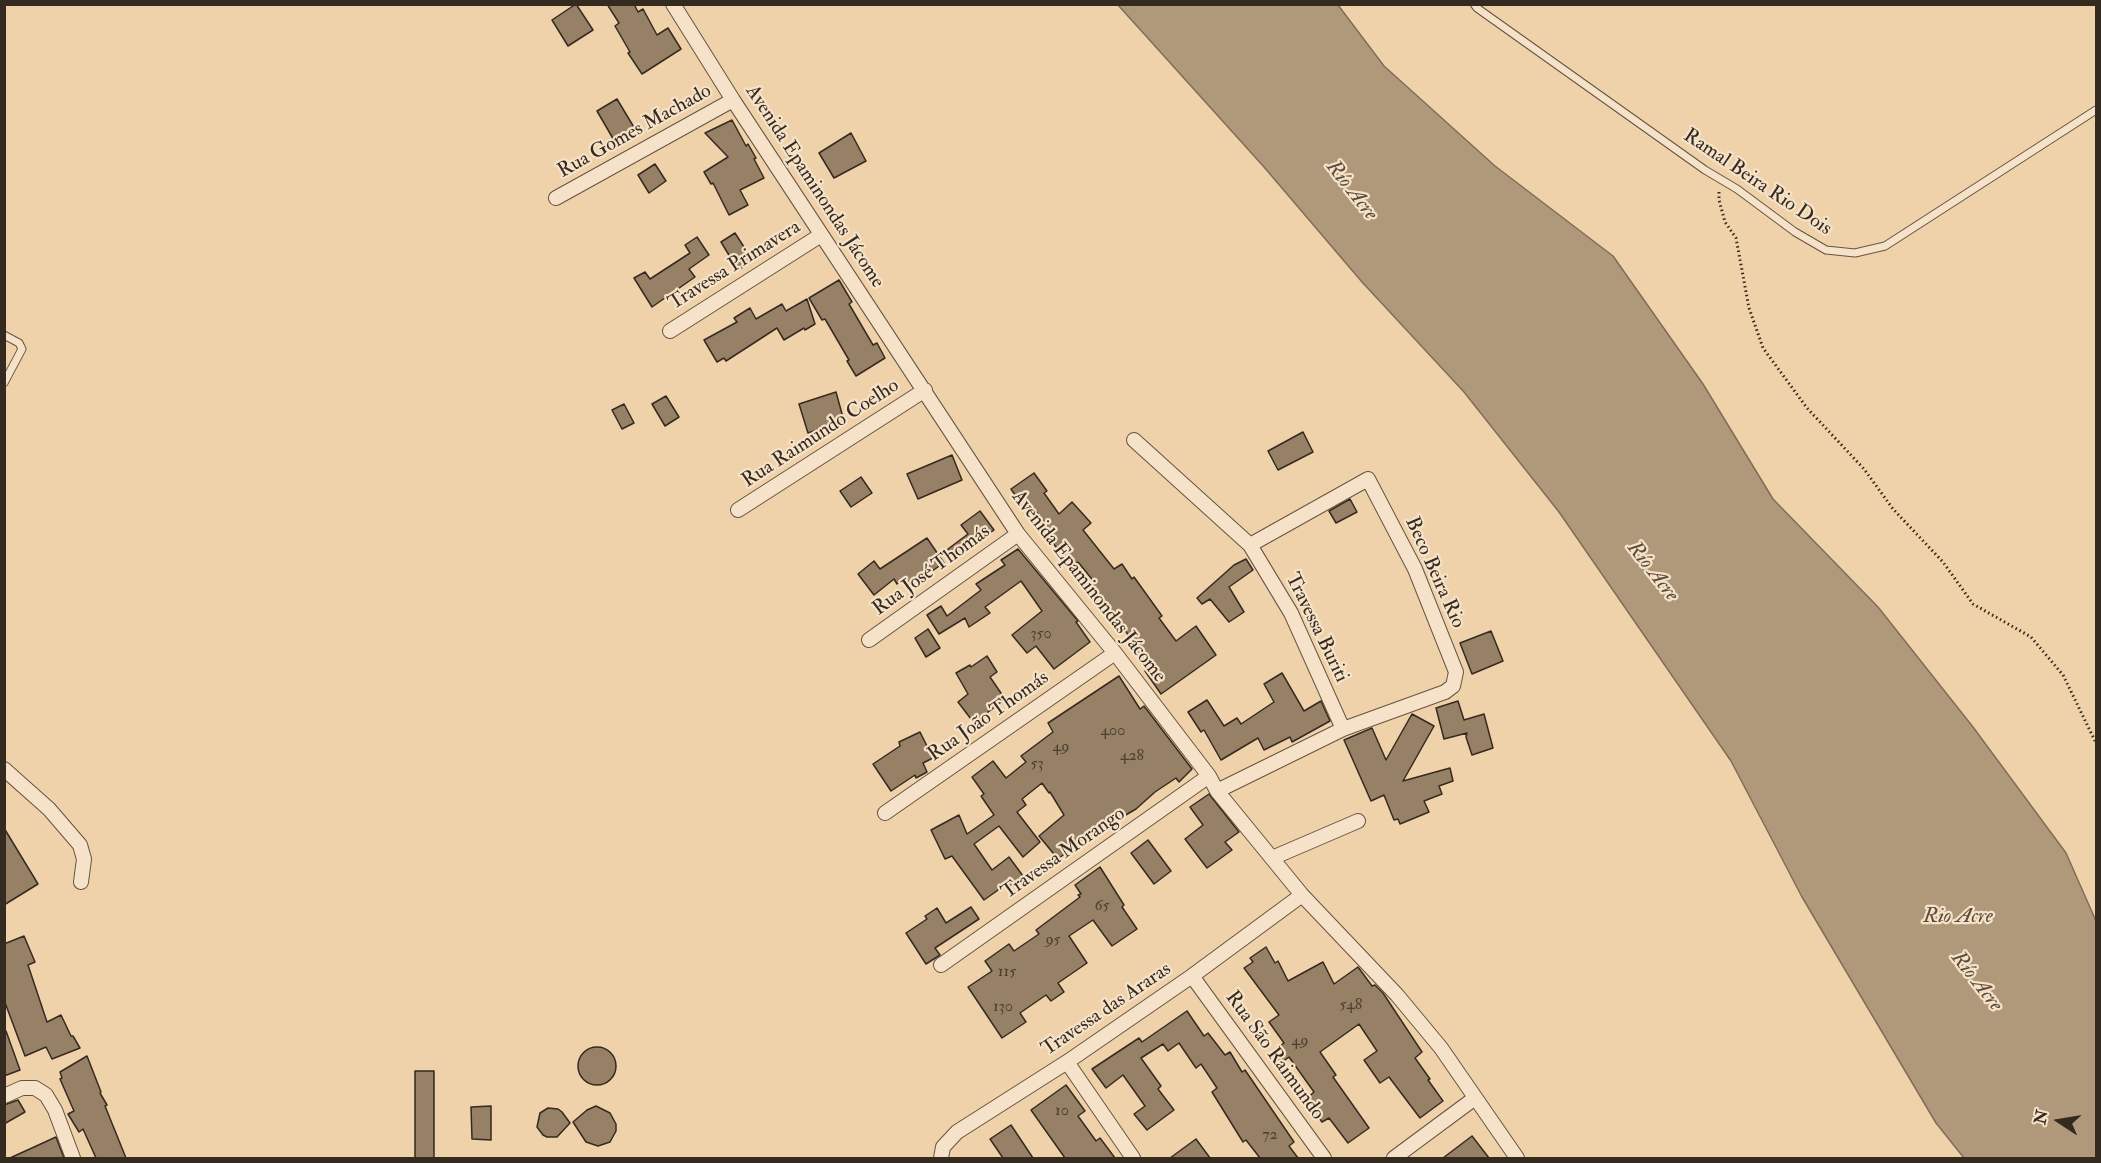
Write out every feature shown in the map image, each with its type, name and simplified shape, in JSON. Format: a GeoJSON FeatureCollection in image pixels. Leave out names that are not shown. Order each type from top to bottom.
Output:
{"type":"FeatureCollection","features":[{"type":"Feature","properties":{"kind":"street","name":"Avenida Epaminondas Jácome"},"geometry":{"type":"LineString","coordinates":[[673,4],[733,100],[1018,534],[1115,653],[1209,776],[1217,790],[1302,895],[1397,995],[1441,1048],[1517,1158]]}},
{"type":"Feature","properties":{"kind":"street","name":"Rua Gomes Machado"},"geometry":{"type":"LineString","coordinates":[[556,198],[733,100]]}},
{"type":"Feature","properties":{"kind":"street","name":"Travessa Primavera"},"geometry":{"type":"LineString","coordinates":[[670,331],[821,235]]}},
{"type":"Feature","properties":{"kind":"street","name":"Rua Raimundo Coelho"},"geometry":{"type":"LineString","coordinates":[[738,510],[924,390]]}},
{"type":"Feature","properties":{"kind":"street","name":"Travessa Buriti"},"geometry":{"type":"LineString","coordinates":[[1134,440],[1250,545],[1291,613],[1343,729]]}},
{"type":"Feature","properties":{"kind":"street","name":"Beco Beira Rio"},"geometry":{"type":"LineString","coordinates":[[1250,545],[1368,479],[1415,569],[1456,672],[1453,686],[1445,692],[1343,729]]}},
{"type":"Feature","properties":{"kind":"street","name":"Rua José Thomás"},"geometry":{"type":"LineString","coordinates":[[869,640],[1018,534]]}},
{"type":"Feature","properties":{"kind":"street","name":"Rua João Thomás"},"geometry":{"type":"LineString","coordinates":[[885,813],[1115,653]]}},
{"type":"Feature","properties":{"kind":"street"},"geometry":{"type":"LineString","coordinates":[[1217,790],[1343,729]]}},
{"type":"Feature","properties":{"kind":"street"},"geometry":{"type":"LineString","coordinates":[[4,769],[49,809],[80,845],[84,859],[81,882]]}},
{"type":"Feature","properties":{"kind":"street","name":"Travessa Morango"},"geometry":{"type":"LineString","coordinates":[[941,965],[1209,776]]}},
{"type":"Feature","properties":{"kind":"street"},"geometry":{"type":"LineString","coordinates":[[1272,858],[1358,821]]}},
{"type":"Feature","properties":{"kind":"street","name":"Travessa das Araras"},"geometry":{"type":"LineString","coordinates":[[941,1158],[943,1147],[957,1132],[1066,1062],[1192,976],[1302,895]]}},
{"type":"Feature","properties":{"kind":"street","name":"Rua São Raimundo"},"geometry":{"type":"LineString","coordinates":[[1192,976],[1324,1158]]}},
{"type":"Feature","properties":{"kind":"street"},"geometry":{"type":"LineString","coordinates":[[1066,1062],[1133,1158]]}},
{"type":"Feature","properties":{"kind":"street"},"geometry":{"type":"LineString","coordinates":[[4,1096],[22,1088],[35,1088],[46,1095],[55,1110],[73,1158]]}},
{"type":"Feature","properties":{"kind":"street"},"geometry":{"type":"LineString","coordinates":[[1394,1158],[1475,1098]]}},
{"type":"Feature","properties":{"kind":"lane","name":"Ramal Beira Rio Dois"},"geometry":{"type":"LineString","coordinates":[[1474,4],[1486,15],[1795,232],[1826,250],[1855,253],[1885,246],[2097,110]]}},
{"type":"Feature","properties":{"kind":"lane"},"geometry":{"type":"LineString","coordinates":[[4,334],[19,343],[22,349],[4,383]]}},
{"type":"Feature","properties":{"kind":"path"},"geometry":{"type":"LineString","coordinates":[[1719,178],[1719,200],[1725,222],[1736,238],[1749,308],[1763,348],[1807,408],[1864,469],[1893,509],[1943,562],[1973,604],[2031,637],[2063,675],[2097,742]]}},
{"type":"Feature","properties":{"kind":"water","name":"Rio Acre"},"geometry":{"type":"Polygon","coordinates":[[[1118,5],[1338,5],[1384,66],[1495,166],[1613,256],[1703,384],[1773,499],[1878,607],[1973,727],[2066,853],[2096,921],[2096,1158],[1964,1158],[1936,1123],[1802,897],[1731,761],[1559,512],[1464,392],[1362,282],[1264,167],[1118,5]]]}},
{"type":"Feature","properties":{"kind":"building"},"geometry":{"type":"Polygon","coordinates":[[[576,4],[593,30],[568,46],[552,20],[576,4]]]}},
{"type":"Feature","properties":{"kind":"building"},"geometry":{"type":"Polygon","coordinates":[[[607,4],[634,4],[638,12],[643,9],[657,35],[668,28],[681,49],[642,74],[628,53],[630,52],[615,26],[619,23],[607,4]]]}},
{"type":"Feature","properties":{"kind":"building"},"geometry":{"type":"Polygon","coordinates":[[[617,99],[635,129],[615,142],[597,111],[617,99]]]}},
{"type":"Feature","properties":{"kind":"building"},"geometry":{"type":"Polygon","coordinates":[[[732,120],[746,146],[748,144],[756,158],[754,159],[764,178],[740,190],[748,205],[729,215],[713,183],[711,184],[704,172],[728,157],[705,133],[732,120]]]}},
{"type":"Feature","properties":{"kind":"building"},"geometry":{"type":"Polygon","coordinates":[[[851,133],[866,161],[834,178],[819,153],[851,133]]]}},
{"type":"Feature","properties":{"kind":"building"},"geometry":{"type":"Polygon","coordinates":[[[655,164],[666,181],[649,193],[638,175],[655,164]]]}},
{"type":"Feature","properties":{"kind":"building"},"geometry":{"type":"Polygon","coordinates":[[[735,233],[753,261],[738,270],[721,242],[735,233]]]}},
{"type":"Feature","properties":{"kind":"building"},"geometry":{"type":"Polygon","coordinates":[[[697,237],[709,255],[689,269],[695,277],[652,307],[634,278],[645,272],[650,279],[690,253],[685,245],[697,237]]]}},
{"type":"Feature","properties":{"kind":"building"},"geometry":{"type":"Polygon","coordinates":[[[839,280],[852,302],[849,304],[873,345],[877,343],[885,358],[856,376],[825,319],[822,320],[809,298],[839,280]]]}},
{"type":"Feature","properties":{"kind":"building"},"geometry":{"type":"Polygon","coordinates":[[[807,299],[815,324],[784,340],[777,328],[726,361],[724,358],[717,362],[704,340],[737,322],[734,318],[750,308],[756,319],[782,304],[786,311],[807,299]]]}},
{"type":"Feature","properties":{"kind":"building"},"geometry":{"type":"Polygon","coordinates":[[[836,392],[844,421],[808,433],[799,404],[836,392]]]}},
{"type":"Feature","properties":{"kind":"building"},"geometry":{"type":"Polygon","coordinates":[[[666,396],[679,417],[665,426],[652,404],[666,396]]]}},
{"type":"Feature","properties":{"kind":"building"},"geometry":{"type":"Polygon","coordinates":[[[624,404],[634,423],[622,429],[612,410],[624,404]]]}},
{"type":"Feature","properties":{"kind":"building"},"geometry":{"type":"Polygon","coordinates":[[[1303,432],[1313,452],[1278,470],[1268,451],[1303,432]]]}},
{"type":"Feature","properties":{"kind":"building"},"geometry":{"type":"Polygon","coordinates":[[[952,455],[962,480],[918,499],[907,474],[952,455]]]}},
{"type":"Feature","properties":{"kind":"building"},"geometry":{"type":"Polygon","coordinates":[[[1034,473],[1047,491],[1044,493],[1059,514],[1072,502],[1091,523],[1083,530],[1114,569],[1122,564],[1132,579],[1134,577],[1162,616],[1159,618],[1176,641],[1196,626],[1216,655],[1161,694],[1145,671],[1149,669],[1130,644],[1133,642],[1112,611],[1110,612],[1091,586],[1095,583],[1078,562],[1073,566],[1041,530],[1047,525],[1029,503],[1023,507],[1011,489],[1034,473]]]}},
{"type":"Feature","properties":{"kind":"building"},"geometry":{"type":"Polygon","coordinates":[[[861,477],[872,493],[851,507],[840,491],[861,477]]]}},
{"type":"Feature","properties":{"kind":"building"},"geometry":{"type":"Polygon","coordinates":[[[1350,499],[1357,512],[1336,523],[1329,511],[1350,499]]]}},
{"type":"Feature","properties":{"kind":"building"},"geometry":{"type":"Polygon","coordinates":[[[980,511],[994,530],[955,559],[948,549],[968,534],[961,525],[980,511]]]}},
{"type":"Feature","properties":{"kind":"building"},"geometry":{"type":"Polygon","coordinates":[[[927,538],[944,563],[905,586],[901,581],[897,584],[894,579],[874,595],[858,574],[874,561],[880,569],[927,538]]]}},
{"type":"Feature","properties":{"kind":"building"},"geometry":{"type":"Polygon","coordinates":[[[1018,549],[1078,621],[1076,622],[1090,642],[1054,669],[1036,646],[1027,653],[1012,635],[1042,611],[1021,581],[985,607],[990,613],[969,627],[965,618],[939,634],[927,615],[941,606],[947,616],[981,590],[976,584],[1005,565],[1001,560],[1018,549]]]}},
{"type":"Feature","properties":{"kind":"building"},"geometry":{"type":"Polygon","coordinates":[[[1246,559],[1253,570],[1229,587],[1244,612],[1229,622],[1210,599],[1202,604],[1197,598],[1234,565],[1246,559]]]}},
{"type":"Feature","properties":{"kind":"building"},"geometry":{"type":"Polygon","coordinates":[[[928,629],[940,648],[926,657],[915,638],[928,629]]]}},
{"type":"Feature","properties":{"kind":"building"},"geometry":{"type":"Polygon","coordinates":[[[1491,631],[1503,661],[1472,674],[1460,643],[1491,631]]]}},
{"type":"Feature","properties":{"kind":"building"},"geometry":{"type":"Polygon","coordinates":[[[987,656],[997,672],[990,677],[1005,699],[974,723],[958,702],[968,694],[956,673],[970,665],[971,667],[987,656]]]}},
{"type":"Feature","properties":{"kind":"building"},"geometry":{"type":"Polygon","coordinates":[[[1282,673],[1304,711],[1321,701],[1330,721],[1292,742],[1290,737],[1264,750],[1258,738],[1221,760],[1204,730],[1201,732],[1188,712],[1207,700],[1224,726],[1237,718],[1241,724],[1274,702],[1264,684],[1282,673]]]}},
{"type":"Feature","properties":{"kind":"building"},"geometry":{"type":"Polygon","coordinates":[[[1119,676],[1140,709],[1144,706],[1192,769],[1179,782],[1176,778],[1136,809],[1081,841],[1058,859],[1039,836],[1064,815],[1042,783],[1022,799],[1026,805],[1017,812],[1040,842],[1023,857],[999,826],[974,844],[992,870],[1009,857],[1023,876],[1010,886],[1008,883],[984,900],[952,856],[945,859],[931,830],[959,815],[967,834],[994,815],[981,796],[984,794],[972,777],[993,761],[1006,778],[1026,762],[1021,756],[1053,732],[1048,723],[1119,676]]]}},
{"type":"Feature","properties":{"kind":"building"},"geometry":{"type":"Polygon","coordinates":[[[1458,701],[1464,720],[1484,714],[1493,748],[1472,755],[1466,737],[1467,733],[1444,739],[1436,708],[1458,701]]]}},
{"type":"Feature","properties":{"kind":"building"},"geometry":{"type":"Polygon","coordinates":[[[1412,714],[1434,726],[1403,781],[1450,768],[1453,781],[1439,786],[1442,794],[1424,801],[1429,812],[1400,824],[1398,819],[1394,820],[1384,795],[1371,801],[1344,740],[1372,728],[1386,760],[1412,714]]]}},
{"type":"Feature","properties":{"kind":"building"},"geometry":{"type":"Polygon","coordinates":[[[920,732],[933,758],[923,763],[927,772],[916,778],[915,775],[891,791],[873,764],[900,746],[899,742],[920,732]]]}},
{"type":"Feature","properties":{"kind":"building"},"geometry":{"type":"Polygon","coordinates":[[[1209,794],[1239,832],[1225,842],[1232,850],[1207,868],[1185,839],[1203,825],[1190,807],[1209,794]]]}},
{"type":"Feature","properties":{"kind":"building"},"geometry":{"type":"Polygon","coordinates":[[[4,828],[38,884],[4,905],[4,828]]]}},
{"type":"Feature","properties":{"kind":"building"},"geometry":{"type":"Polygon","coordinates":[[[1148,840],[1171,871],[1154,884],[1131,853],[1148,840]]]}},
{"type":"Feature","properties":{"kind":"building"},"geometry":{"type":"Polygon","coordinates":[[[1100,867],[1137,929],[1112,946],[1093,920],[1069,936],[1087,963],[1058,983],[1064,992],[1051,1001],[1046,995],[1020,1013],[1026,1022],[1002,1038],[968,987],[992,971],[985,961],[1009,944],[1014,951],[1039,934],[1036,930],[1080,897],[1078,895],[1081,894],[1075,885],[1100,867]]]}},
{"type":"Feature","properties":{"kind":"building"},"geometry":{"type":"Polygon","coordinates":[[[971,907],[979,919],[935,948],[940,955],[926,964],[906,933],[927,919],[925,916],[937,908],[946,923],[971,907]]]}},
{"type":"Feature","properties":{"kind":"building"},"geometry":{"type":"Polygon","coordinates":[[[24,936],[35,962],[28,965],[47,1022],[61,1015],[71,1036],[80,1048],[52,1059],[46,1047],[25,1056],[4,1000],[4,944],[24,936]]]}},
{"type":"Feature","properties":{"kind":"building"},"geometry":{"type":"Polygon","coordinates":[[[1266,947],[1275,963],[1278,961],[1288,981],[1323,962],[1334,984],[1358,967],[1372,986],[1375,985],[1383,993],[1422,1052],[1415,1058],[1443,1101],[1420,1118],[1389,1077],[1380,1083],[1364,1060],[1377,1051],[1359,1024],[1320,1052],[1336,1075],[1333,1077],[1369,1128],[1348,1143],[1329,1118],[1322,1122],[1306,1099],[1314,1092],[1289,1057],[1281,1063],[1273,1051],[1284,1043],[1269,1022],[1279,1015],[1244,968],[1253,962],[1250,958],[1266,947]]]}},
{"type":"Feature","properties":{"kind":"building"},"geometry":{"type":"Polygon","coordinates":[[[1187,1011],[1204,1036],[1208,1033],[1225,1055],[1230,1052],[1242,1072],[1245,1070],[1294,1142],[1289,1146],[1298,1158],[1260,1158],[1246,1140],[1243,1142],[1212,1092],[1217,1088],[1201,1064],[1196,1068],[1179,1043],[1168,1051],[1163,1044],[1141,1058],[1161,1086],[1158,1089],[1174,1110],[1147,1130],[1134,1114],[1145,1106],[1123,1075],[1106,1088],[1092,1069],[1139,1038],[1142,1042],[1187,1011]]]}},
{"type":"Feature","properties":{"kind":"building"},"geometry":{"type":"Polygon","coordinates":[[[4,1031],[6,1031],[20,1070],[4,1076],[4,1031]]]}},
{"type":"Feature","properties":{"kind":"building"},"geometry":{"type":"Polygon","coordinates":[[[597,1047],[610,1053],[616,1066],[610,1079],[597,1085],[584,1079],[578,1066],[584,1053],[597,1047]]]}},
{"type":"Feature","properties":{"kind":"building"},"geometry":{"type":"Polygon","coordinates":[[[87,1056],[126,1158],[96,1158],[83,1129],[79,1132],[68,1114],[74,1111],[60,1079],[62,1078],[60,1072],[87,1056]]]}},
{"type":"Feature","properties":{"kind":"building"},"geometry":{"type":"Polygon","coordinates":[[[415,1071],[434,1071],[434,1158],[415,1158],[415,1071]]]}},
{"type":"Feature","properties":{"kind":"building"},"geometry":{"type":"Polygon","coordinates":[[[1066,1085],[1085,1111],[1078,1116],[1096,1141],[1100,1138],[1115,1158],[1065,1158],[1031,1110],[1066,1085]]]}},
{"type":"Feature","properties":{"kind":"building"},"geometry":{"type":"Polygon","coordinates":[[[18,1100],[25,1112],[4,1124],[4,1105],[18,1100]]]}},
{"type":"Feature","properties":{"kind":"building"},"geometry":{"type":"Polygon","coordinates":[[[491,1106],[491,1140],[472,1139],[471,1107],[491,1106]]]}},
{"type":"Feature","properties":{"kind":"building"},"geometry":{"type":"Polygon","coordinates":[[[596,1106],[610,1113],[616,1124],[616,1131],[610,1142],[598,1146],[586,1142],[573,1122],[587,1110],[596,1106]]]}},
{"type":"Feature","properties":{"kind":"building"},"geometry":{"type":"Polygon","coordinates":[[[548,1108],[558,1109],[570,1123],[557,1137],[543,1135],[537,1127],[540,1113],[548,1108]]]}},
{"type":"Feature","properties":{"kind":"building"},"geometry":{"type":"Polygon","coordinates":[[[1011,1125],[1033,1158],[1003,1158],[990,1139],[1011,1125]]]}},
{"type":"Feature","properties":{"kind":"building"},"geometry":{"type":"Polygon","coordinates":[[[1472,1136],[1489,1158],[1443,1158],[1472,1136]]]}},
{"type":"Feature","properties":{"kind":"building"},"geometry":{"type":"Polygon","coordinates":[[[56,1137],[64,1158],[10,1158],[56,1137]]]}},
{"type":"Feature","properties":{"kind":"building"},"geometry":{"type":"Polygon","coordinates":[[[1196,1139],[1210,1158],[1170,1158],[1196,1139]]]}},
{"type":"Feature","properties":{"kind":"water label","name":"Río Acre"},"geometry":{"type":"Point","coordinates":[1351,191]}},
{"type":"Feature","properties":{"kind":"water label","name":"Río Acre"},"geometry":{"type":"Point","coordinates":[1652,572]}},
{"type":"Feature","properties":{"kind":"water label","name":"Río Acre"},"geometry":{"type":"Point","coordinates":[1976,982]}}]}
